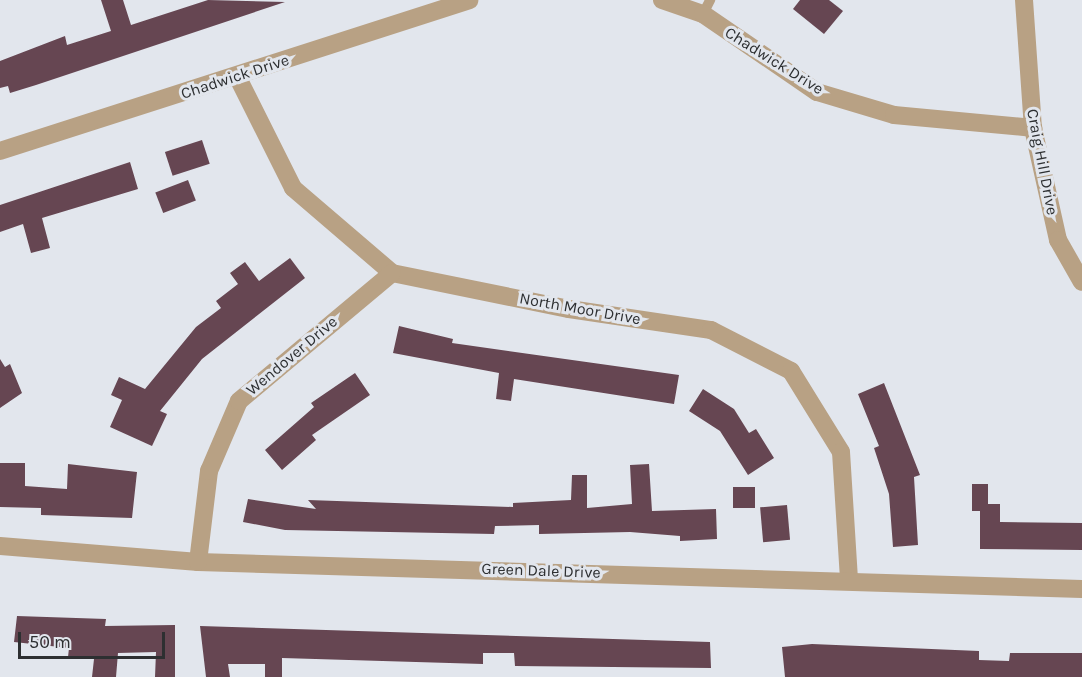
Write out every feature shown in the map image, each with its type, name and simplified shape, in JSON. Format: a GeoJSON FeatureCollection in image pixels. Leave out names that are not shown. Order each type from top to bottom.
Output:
{"type":"FeatureCollection","features":[{"type":"Feature","properties":{"kind":"street","name":"Chadwick Drive"},"geometry":{"type":"LineString","coordinates":[[0,151],[469,0]]}},
{"type":"Feature","properties":{"kind":"street","name":"Chadwick Drive"},"geometry":{"type":"LineString","coordinates":[[662,0],[706,7],[817,92],[894,115],[1033,128]]}},
{"type":"Feature","properties":{"kind":"street","name":"Craig Hill Drive"},"geometry":{"type":"LineString","coordinates":[[1024,0],[1033,128],[1058,240],[1082,282]]}},
{"type":"Feature","properties":{"kind":"street","name":"North Moor Drive"},"geometry":{"type":"LineString","coordinates":[[237,76],[293,188],[392,273],[568,309],[711,330],[791,371],[841,452],[849,580]]}},
{"type":"Feature","properties":{"kind":"street","name":"Wendover Drive"},"geometry":{"type":"LineString","coordinates":[[198,562],[209,471],[238,401],[392,273]]}},
{"type":"Feature","properties":{"kind":"street","name":"Green Dale Drive"},"geometry":{"type":"LineString","coordinates":[[0,546],[198,562],[849,580],[1082,589]]}},
{"type":"Feature","properties":{"kind":"building"},"geometry":{"type":"Polygon","coordinates":[[[101,0],[123,0],[131,25],[208,0],[285,2],[10,93],[8,86],[0,88],[0,61],[65,36],[67,45],[111,31],[101,0]]]}},
{"type":"Feature","properties":{"kind":"building"},"geometry":{"type":"Polygon","coordinates":[[[800,0],[829,0],[843,11],[824,34],[793,9],[800,0]]]}},
{"type":"Feature","properties":{"kind":"building"},"geometry":{"type":"Polygon","coordinates":[[[202,140],[210,164],[173,176],[165,152],[202,140]]]}},
{"type":"Feature","properties":{"kind":"building"},"geometry":{"type":"Polygon","coordinates":[[[130,162],[138,189],[42,218],[50,248],[31,253],[23,224],[0,232],[0,205],[130,162]]]}},
{"type":"Feature","properties":{"kind":"building"},"geometry":{"type":"Polygon","coordinates":[[[188,180],[196,201],[163,213],[155,193],[188,180]]]}},
{"type":"Feature","properties":{"kind":"building"},"geometry":{"type":"Polygon","coordinates":[[[290,258],[305,278],[202,359],[160,411],[167,414],[152,446],[110,427],[122,400],[111,395],[119,377],[145,389],[196,327],[221,308],[216,301],[238,284],[230,273],[245,262],[259,281],[290,258]]]}},
{"type":"Feature","properties":{"kind":"building"},"geometry":{"type":"Polygon","coordinates":[[[399,326],[453,339],[452,343],[679,375],[674,404],[514,379],[511,401],[496,399],[499,373],[393,353],[399,326]]]}},
{"type":"Feature","properties":{"kind":"building"},"geometry":{"type":"Polygon","coordinates":[[[0,359],[5,367],[10,364],[22,393],[0,408],[0,359]]]}},
{"type":"Feature","properties":{"kind":"building"},"geometry":{"type":"Polygon","coordinates":[[[355,373],[370,395],[312,435],[316,440],[282,470],[265,450],[314,407],[311,403],[355,373]]]}},
{"type":"Feature","properties":{"kind":"building"},"geometry":{"type":"Polygon","coordinates":[[[884,383],[920,475],[914,477],[918,545],[893,547],[889,494],[874,448],[879,446],[858,394],[884,383]]]}},
{"type":"Feature","properties":{"kind":"building"},"geometry":{"type":"Polygon","coordinates":[[[703,389],[734,409],[749,433],[756,429],[774,458],[748,475],[720,431],[689,411],[703,389]]]}},
{"type":"Feature","properties":{"kind":"building"},"geometry":{"type":"Polygon","coordinates":[[[0,463],[25,463],[25,486],[67,489],[68,464],[137,472],[132,518],[41,515],[41,508],[0,507],[0,463]]]}},
{"type":"Feature","properties":{"kind":"building"},"geometry":{"type":"Polygon","coordinates":[[[649,464],[652,511],[716,509],[717,539],[680,541],[680,536],[630,532],[539,534],[539,525],[495,526],[494,534],[285,530],[243,522],[248,499],[316,509],[308,500],[513,507],[513,503],[571,500],[572,475],[587,475],[587,508],[632,504],[630,465],[649,464]]]}},
{"type":"Feature","properties":{"kind":"building"},"geometry":{"type":"Polygon","coordinates":[[[972,484],[988,484],[988,504],[1000,504],[1000,522],[1082,523],[1082,550],[980,549],[980,511],[972,511],[972,484]]]}},
{"type":"Feature","properties":{"kind":"building"},"geometry":{"type":"Polygon","coordinates":[[[733,487],[755,487],[755,508],[733,508],[733,487]]]}},
{"type":"Feature","properties":{"kind":"building"},"geometry":{"type":"Polygon","coordinates":[[[787,505],[790,540],[763,542],[760,507],[787,505]]]}},
{"type":"Feature","properties":{"kind":"building"},"geometry":{"type":"Polygon","coordinates":[[[17,616],[106,619],[105,626],[175,625],[175,677],[155,677],[156,652],[118,653],[116,677],[92,677],[94,659],[68,657],[69,648],[14,642],[17,616]]]}},
{"type":"Feature","properties":{"kind":"building"},"geometry":{"type":"Polygon","coordinates":[[[200,626],[710,642],[711,668],[515,666],[514,653],[483,653],[483,664],[282,658],[282,677],[265,677],[265,664],[228,664],[230,677],[206,677],[200,626]]]}},
{"type":"Feature","properties":{"kind":"building"},"geometry":{"type":"Polygon","coordinates":[[[812,644],[979,651],[979,660],[1009,661],[1010,653],[1082,653],[1082,677],[785,677],[782,647],[812,644]]]}}]}
